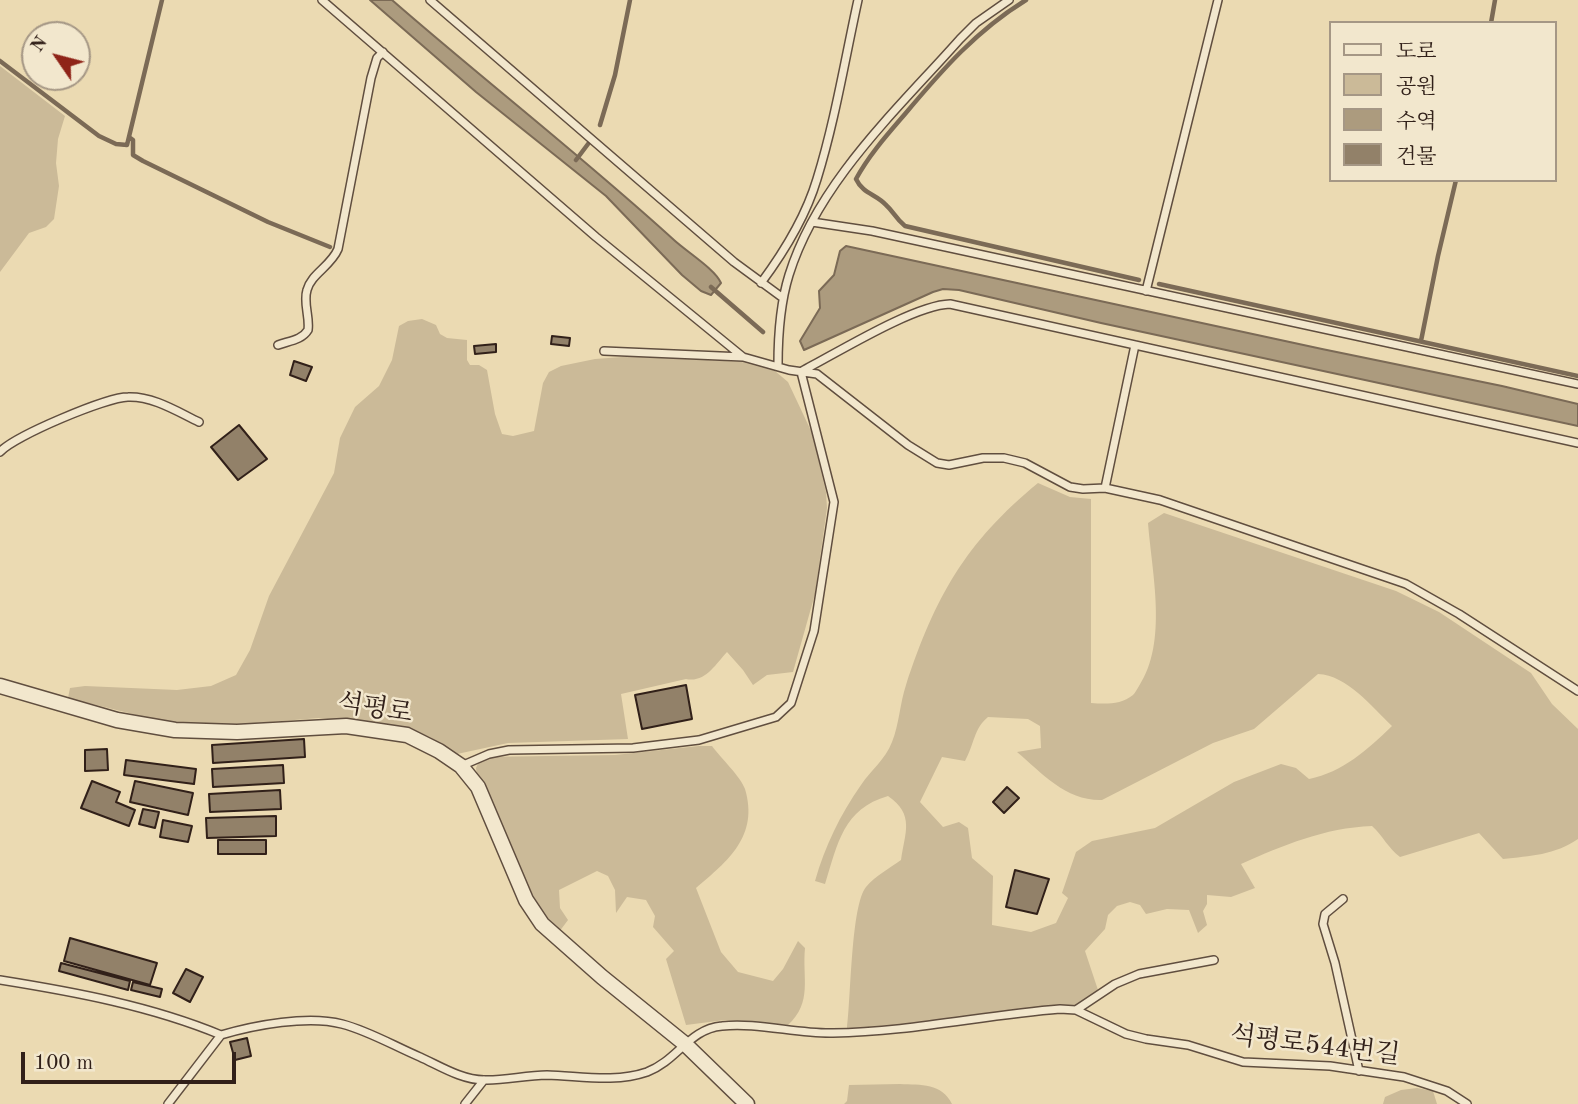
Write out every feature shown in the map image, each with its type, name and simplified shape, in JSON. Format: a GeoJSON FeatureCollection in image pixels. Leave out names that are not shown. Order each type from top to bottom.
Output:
{"type":"FeatureCollection","features":[{"type":"Feature","properties":{"kind":"street","name":"석평로"},"geometry":{"type":"LineString","coordinates":[[0,686],[117,720],[175,730],[237,732],[345,726],[376,729],[419,740],[461,766],[478,787],[526,900],[542,924],[601,977],[685,1044],[747,1104]]}},
{"type":"Feature","properties":{"kind":"lane"},"geometry":{"type":"LineString","coordinates":[[322,0],[596,237],[743,357]]}},
{"type":"Feature","properties":{"kind":"lane"},"geometry":{"type":"LineString","coordinates":[[430,0],[761,283],[783,298]]}},
{"type":"Feature","properties":{"kind":"lane"},"geometry":{"type":"LineString","coordinates":[[761,283],[776,264],[817,180],[858,0]]}},
{"type":"Feature","properties":{"kind":"lane"},"geometry":{"type":"LineString","coordinates":[[778,365],[779,330],[789,275],[812,222],[831,191],[867,144],[976,23],[1009,0]]}},
{"type":"Feature","properties":{"kind":"lane"},"geometry":{"type":"LineString","coordinates":[[1146,291],[1218,0]]}},
{"type":"Feature","properties":{"kind":"lane"},"geometry":{"type":"LineString","coordinates":[[278,345],[297,339],[309,330],[307,288],[316,275],[328,265],[338,249],[371,78],[377,58],[383,52]]}},
{"type":"Feature","properties":{"kind":"lane"},"geometry":{"type":"LineString","coordinates":[[812,222],[872,231],[1578,384]]}},
{"type":"Feature","properties":{"kind":"lane"},"geometry":{"type":"LineString","coordinates":[[801,372],[937,304],[957,305],[1578,443]]}},
{"type":"Feature","properties":{"kind":"lane"},"geometry":{"type":"LineString","coordinates":[[1105,488],[1135,345]]}},
{"type":"Feature","properties":{"kind":"lane"},"geometry":{"type":"LineString","coordinates":[[604,351],[743,357],[817,374],[908,445],[937,463],[949,465],[983,458],[1004,458],[1025,463],[1070,487],[1105,488],[1160,500],[1406,583],[1578,691]]}},
{"type":"Feature","properties":{"kind":"lane"},"geometry":{"type":"LineString","coordinates":[[461,766],[489,754],[509,750],[633,748],[699,740],[776,718],[791,703],[814,631],[834,502],[801,372]]}},
{"type":"Feature","properties":{"kind":"lane"},"geometry":{"type":"LineString","coordinates":[[0,452],[58,420],[111,400],[128,397],[144,399],[199,422]]}},
{"type":"Feature","properties":{"kind":"lane"},"geometry":{"type":"LineString","coordinates":[[1343,899],[1325,914],[1322,923],[1335,963],[1359,1071]]}},
{"type":"Feature","properties":{"kind":"lane"},"geometry":{"type":"LineString","coordinates":[[1076,1010],[1115,984],[1139,974],[1214,960]]}},
{"type":"Feature","properties":{"kind":"lane"},"geometry":{"type":"LineString","coordinates":[[0,980],[56,988],[104,999],[221,1035],[308,1020],[339,1023],[461,1076],[484,1080],[536,1076],[628,1077],[662,1065],[674,1057],[685,1044]]}},
{"type":"Feature","properties":{"kind":"lane","name":"석평로544번길"},"geometry":{"type":"LineString","coordinates":[[685,1044],[702,1030],[723,1026],[832,1033],[950,1023],[1037,1011],[1076,1010],[1126,1034],[1146,1040],[1188,1045],[1243,1062],[1303,1064],[1404,1077],[1447,1091],[1467,1104]]}},
{"type":"Feature","properties":{"kind":"lane"},"geometry":{"type":"LineString","coordinates":[[168,1104],[221,1035]]}},
{"type":"Feature","properties":{"kind":"lane"},"geometry":{"type":"LineString","coordinates":[[465,1104],[484,1080]]}},
{"type":"Feature","properties":{"kind":"green space"},"geometry":{"type":"Polygon","coordinates":[[[0,66],[21,82],[21,91],[32,91],[65,116],[58,139],[56,163],[59,186],[54,219],[46,227],[29,233],[0,272],[0,66]]]}},
{"type":"Feature","properties":{"kind":"green space"},"geometry":{"type":"Polygon","coordinates":[[[422,319],[436,325],[440,334],[447,338],[467,340],[467,360],[470,365],[479,365],[487,370],[495,414],[502,434],[513,436],[534,431],[543,383],[549,372],[561,366],[595,359],[635,356],[742,362],[775,371],[788,382],[812,433],[826,492],[827,508],[815,594],[793,672],[767,675],[753,685],[727,652],[709,672],[699,678],[621,694],[628,739],[508,743],[457,754],[430,737],[404,726],[319,718],[220,726],[165,722],[68,698],[70,688],[85,686],[177,690],[211,686],[236,675],[250,650],[269,596],[334,473],[340,438],[355,407],[379,386],[392,360],[399,326],[408,321],[422,319]]]}},
{"type":"Feature","properties":{"kind":"green space"},"geometry":{"type":"Polygon","coordinates":[[[1038,483],[1070,497],[1091,499],[1091,703],[1113,703],[1133,695],[1148,668],[1156,629],[1156,607],[1148,523],[1164,513],[1396,591],[1439,612],[1531,673],[1552,704],[1578,729],[1578,839],[1551,852],[1503,859],[1479,833],[1400,857],[1372,826],[1321,834],[1241,864],[1255,888],[1231,897],[1207,895],[1207,904],[1203,911],[1207,925],[1198,933],[1189,910],[1167,909],[1146,914],[1140,905],[1130,902],[1117,906],[1108,915],[1105,929],[1085,951],[1098,990],[1075,1006],[1015,1009],[862,1030],[847,1028],[854,932],[861,897],[870,883],[901,860],[906,832],[902,810],[888,796],[861,809],[844,830],[825,884],[815,881],[819,868],[846,808],[892,742],[906,685],[941,598],[972,550],[1013,505],[1038,483]],[[1318,674],[1254,729],[1213,743],[1102,800],[1077,796],[1066,791],[1017,752],[1041,748],[1040,726],[1028,719],[988,717],[977,732],[965,761],[942,757],[920,802],[943,827],[959,822],[968,828],[972,858],[993,876],[992,925],[1031,932],[1056,923],[1068,898],[1062,893],[1076,852],[1092,841],[1155,828],[1234,782],[1281,764],[1296,768],[1309,779],[1321,776],[1354,759],[1392,726],[1358,693],[1329,676],[1318,674]]]}},
{"type":"Feature","properties":{"kind":"green space"},"geometry":{"type":"Polygon","coordinates":[[[712,746],[743,784],[748,820],[738,846],[719,868],[696,888],[721,952],[738,972],[773,981],[783,969],[798,941],[805,948],[804,998],[796,1016],[788,1025],[725,1020],[686,1025],[666,959],[674,951],[653,927],[655,916],[646,900],[627,897],[616,913],[615,890],[608,876],[597,871],[559,890],[560,908],[568,920],[559,932],[534,897],[514,860],[478,782],[476,768],[481,757],[615,755],[712,746]]]}},
{"type":"Feature","properties":{"kind":"green space"},"geometry":{"type":"Polygon","coordinates":[[[900,1084],[937,1089],[948,1097],[952,1104],[844,1104],[847,1101],[849,1085],[900,1084]]]}},
{"type":"Feature","properties":{"kind":"green space"},"geometry":{"type":"Polygon","coordinates":[[[1417,1088],[1433,1091],[1437,1104],[1383,1104],[1385,1097],[1401,1090],[1417,1088]]]}},
{"type":"Feature","properties":{"kind":"water"},"geometry":{"type":"Polygon","coordinates":[[[370,0],[392,0],[707,266],[721,283],[711,295],[701,291],[682,275],[606,196],[476,92],[370,0]]]}},
{"type":"Feature","properties":{"kind":"water"},"geometry":{"type":"Polygon","coordinates":[[[846,246],[1578,404],[1578,426],[959,290],[943,289],[933,292],[804,350],[800,341],[820,308],[819,291],[834,275],[840,251],[846,246]]]}},
{"type":"Feature","properties":{"kind":"building"},"geometry":{"type":"Polygon","coordinates":[[[552,336],[570,338],[569,346],[551,344],[552,336]]]}},
{"type":"Feature","properties":{"kind":"building"},"geometry":{"type":"Polygon","coordinates":[[[496,344],[496,352],[475,354],[474,346],[496,344]]]}},
{"type":"Feature","properties":{"kind":"building"},"geometry":{"type":"Polygon","coordinates":[[[294,361],[312,367],[306,381],[290,375],[294,361]]]}},
{"type":"Feature","properties":{"kind":"building"},"geometry":{"type":"Polygon","coordinates":[[[239,425],[267,459],[238,480],[211,447],[239,425]]]}},
{"type":"Feature","properties":{"kind":"building"},"geometry":{"type":"Polygon","coordinates":[[[686,685],[692,719],[642,729],[635,695],[686,685]]]}},
{"type":"Feature","properties":{"kind":"building"},"geometry":{"type":"Polygon","coordinates":[[[304,739],[305,757],[213,763],[212,745],[304,739]]]}},
{"type":"Feature","properties":{"kind":"building"},"geometry":{"type":"Polygon","coordinates":[[[107,749],[108,770],[85,771],[85,750],[107,749]]]}},
{"type":"Feature","properties":{"kind":"building"},"geometry":{"type":"Polygon","coordinates":[[[126,760],[196,769],[194,784],[124,775],[126,760]]]}},
{"type":"Feature","properties":{"kind":"building"},"geometry":{"type":"Polygon","coordinates":[[[283,765],[284,783],[213,787],[212,769],[283,765]]]}},
{"type":"Feature","properties":{"kind":"building"},"geometry":{"type":"Polygon","coordinates":[[[92,781],[120,792],[116,802],[135,810],[129,826],[81,808],[92,781]]]}},
{"type":"Feature","properties":{"kind":"building"},"geometry":{"type":"Polygon","coordinates":[[[135,781],[193,793],[188,815],[130,802],[135,781]]]}},
{"type":"Feature","properties":{"kind":"building"},"geometry":{"type":"Polygon","coordinates":[[[1007,787],[1019,798],[1004,813],[993,802],[1007,787]]]}},
{"type":"Feature","properties":{"kind":"building"},"geometry":{"type":"Polygon","coordinates":[[[280,790],[281,809],[210,812],[209,794],[280,790]]]}},
{"type":"Feature","properties":{"kind":"building"},"geometry":{"type":"Polygon","coordinates":[[[143,809],[159,812],[155,828],[139,824],[143,809]]]}},
{"type":"Feature","properties":{"kind":"building"},"geometry":{"type":"Polygon","coordinates":[[[276,816],[276,836],[207,838],[206,818],[276,816]]]}},
{"type":"Feature","properties":{"kind":"building"},"geometry":{"type":"Polygon","coordinates":[[[163,820],[192,826],[188,842],[160,837],[163,820]]]}},
{"type":"Feature","properties":{"kind":"building"},"geometry":{"type":"Polygon","coordinates":[[[218,840],[266,840],[266,854],[218,854],[218,840]]]}},
{"type":"Feature","properties":{"kind":"building"},"geometry":{"type":"Polygon","coordinates":[[[1015,870],[1049,879],[1037,914],[1006,907],[1015,870]]]}},
{"type":"Feature","properties":{"kind":"building"},"geometry":{"type":"Polygon","coordinates":[[[70,938],[157,963],[150,985],[64,961],[70,938]]]}},
{"type":"Feature","properties":{"kind":"building"},"geometry":{"type":"Polygon","coordinates":[[[61,963],[130,981],[128,990],[59,971],[61,963]]]}},
{"type":"Feature","properties":{"kind":"building"},"geometry":{"type":"Polygon","coordinates":[[[186,969],[203,977],[190,1002],[173,993],[186,969]]]}},
{"type":"Feature","properties":{"kind":"building"},"geometry":{"type":"Polygon","coordinates":[[[133,982],[162,989],[160,997],[131,990],[133,982]]]}},
{"type":"Feature","properties":{"kind":"building"},"geometry":{"type":"Polygon","coordinates":[[[247,1038],[251,1056],[235,1060],[230,1042],[247,1038]]]}},
{"type":"Feature","properties":{"kind":"waterway"},"geometry":{"type":"LineString","coordinates":[[0,61],[99,136],[116,144],[127,145],[162,0]]}},
{"type":"Feature","properties":{"kind":"waterway"},"geometry":{"type":"LineString","coordinates":[[600,125],[615,75],[630,0]]}},
{"type":"Feature","properties":{"kind":"waterway"},"geometry":{"type":"LineString","coordinates":[[1026,0],[992,24],[947,67],[879,145],[856,179],[862,188],[882,201],[905,226],[1139,280]]}},
{"type":"Feature","properties":{"kind":"waterway"},"geometry":{"type":"LineString","coordinates":[[1491,21],[1495,0]]}},
{"type":"Feature","properties":{"kind":"waterway"},"geometry":{"type":"LineString","coordinates":[[129,137],[133,140],[133,155],[143,161],[268,222],[330,247]]}},
{"type":"Feature","properties":{"kind":"waterway"},"geometry":{"type":"LineString","coordinates":[[576,160],[588,144]]}},
{"type":"Feature","properties":{"kind":"waterway"},"geometry":{"type":"LineString","coordinates":[[1421,341],[1456,182]]}},
{"type":"Feature","properties":{"kind":"waterway"},"geometry":{"type":"LineString","coordinates":[[1159,284],[1578,376]]}},
{"type":"Feature","properties":{"kind":"waterway"},"geometry":{"type":"LineString","coordinates":[[711,287],[763,332]]}}]}
